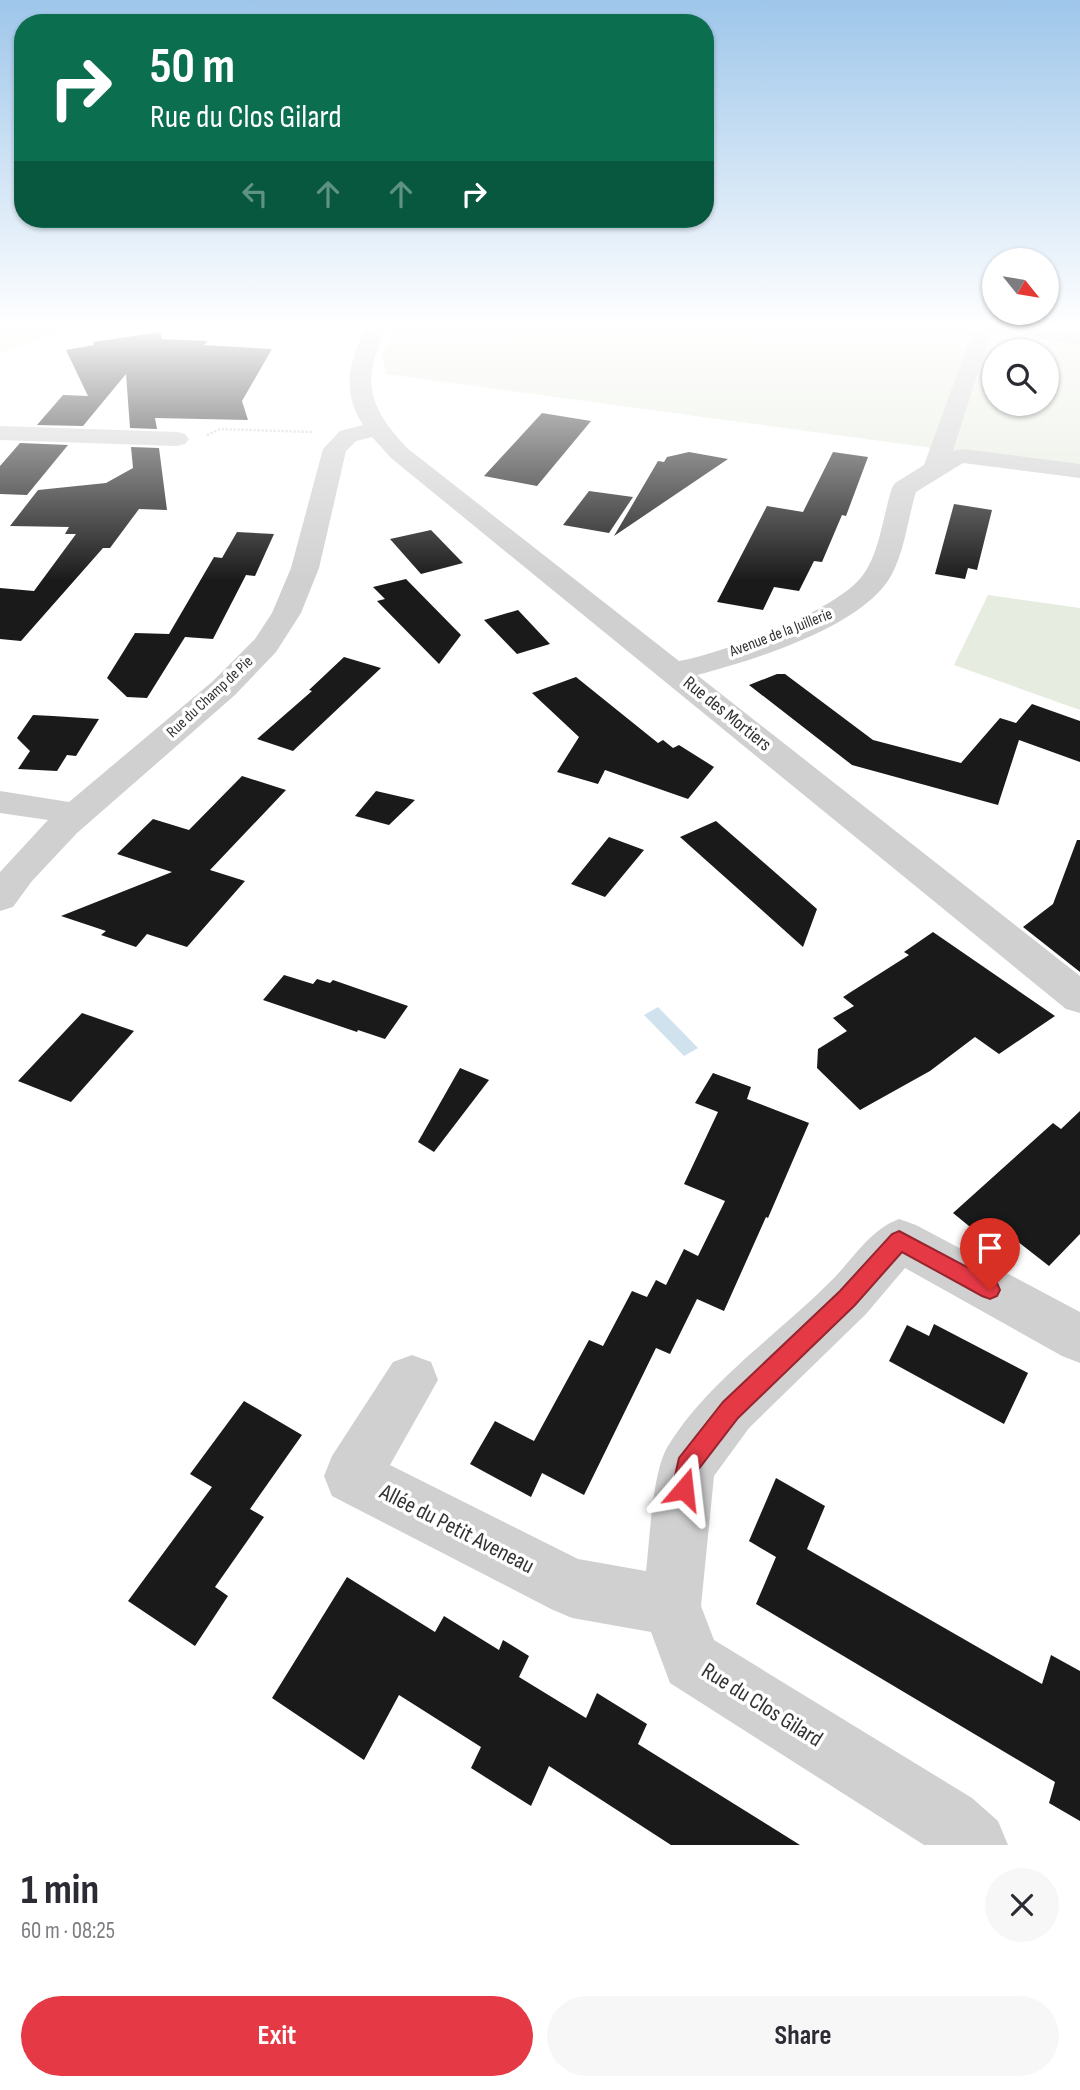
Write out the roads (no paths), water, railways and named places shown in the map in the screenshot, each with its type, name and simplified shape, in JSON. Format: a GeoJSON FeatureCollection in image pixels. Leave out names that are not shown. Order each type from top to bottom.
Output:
{"type":"FeatureCollection","features":[{"type":"Feature","properties":{"kind":"street"},"geometry":{"type":"LineString","coordinates":[[361,432],[362,409]]}},
{"type":"Feature","properties":{"kind":"street"},"geometry":{"type":"LineString","coordinates":[[934,469],[956,409]]}},
{"type":"Feature","properties":{"kind":"street","name":"Rue des Mortiers"},"geometry":{"type":"LineString","coordinates":[[361,432],[399,453],[1080,998]]}},
{"type":"Feature","properties":{"kind":"street","name":"Rue du Champ de Pie"},"geometry":{"type":"LineString","coordinates":[[0,898],[14,878],[78,814],[229,684],[273,636],[291,605],[306,563],[335,449],[361,432]]}},
{"type":"Feature","properties":{"kind":"street"},"geometry":{"type":"LineString","coordinates":[[0,433],[177,439]]}},
{"type":"Feature","properties":{"kind":"street","name":"Avenue de la Juillerie"},"geometry":{"type":"LineString","coordinates":[[673,671],[817,622],[852,602],[877,576],[904,488],[950,459],[963,456],[1080,471]]}},
{"type":"Feature","properties":{"kind":"street"},"geometry":{"type":"LineString","coordinates":[[0,802],[78,814]]}},
{"type":"Feature","properties":{"kind":"street","name":"Rue du Clos Gilard"},"geometry":{"type":"LineString","coordinates":[[974,1845],[948,1822],[692,1661],[671,1606],[687,1466],[730,1410],[848,1298],[899,1240],[1080,1339]]}},
{"type":"Feature","properties":{"kind":"street","name":"Allée du Petit Aveneau"},"geometry":{"type":"LineString","coordinates":[[412,1381],[352,1476],[572,1588],[671,1606]]}},
{"type":"Feature","properties":{"kind":"water"},"geometry":{"type":"Polygon","coordinates":[[[658,1007],[698,1048],[684,1056],[644,1015],[658,1007]]]}}]}
